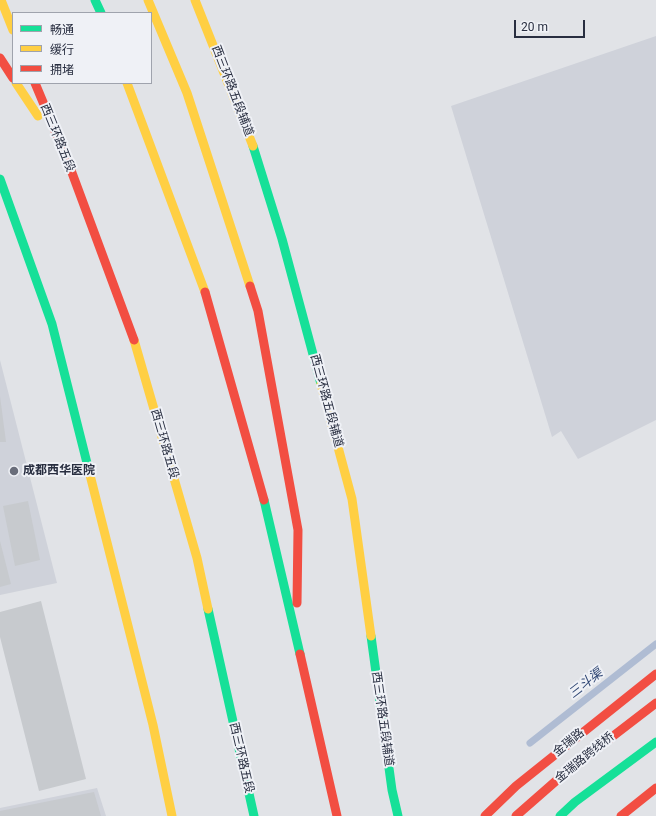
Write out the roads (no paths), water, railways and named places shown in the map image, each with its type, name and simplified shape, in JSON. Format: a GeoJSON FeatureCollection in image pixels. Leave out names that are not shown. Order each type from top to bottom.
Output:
{"type":"FeatureCollection","features":[{"type":"Feature","properties":{"kind":"main road"},"geometry":{"type":"LineString","coordinates":[[1,0],[12,28]]}},
{"type":"Feature","properties":{"kind":"main road"},"geometry":{"type":"LineString","coordinates":[[95,0],[101,12]]}},
{"type":"Feature","properties":{"kind":"main road"},"geometry":{"type":"LineString","coordinates":[[148,0],[187,93],[258,311],[298,530],[297,642]]}},
{"type":"Feature","properties":{"kind":"main road","name":"西三环路五段辅道"},"geometry":{"type":"LineString","coordinates":[[195,0],[252,142],[282,239],[352,499],[392,790],[398,816]]}},
{"type":"Feature","properties":{"kind":"main road"},"geometry":{"type":"LineString","coordinates":[[0,58],[12,76]]}},
{"type":"Feature","properties":{"kind":"main road"},"geometry":{"type":"LineString","coordinates":[[17,84],[68,162]]}},
{"type":"Feature","properties":{"kind":"main road","name":"西三环路五段"},"geometry":{"type":"LineString","coordinates":[[35,84],[68,162],[133,336],[190,535],[254,816]]}},
{"type":"Feature","properties":{"kind":"main road"},"geometry":{"type":"LineString","coordinates":[[127,84],[205,290],[271,527],[337,816]]}},
{"type":"Feature","properties":{"kind":"main road"},"geometry":{"type":"LineString","coordinates":[[0,179],[52,324],[153,725],[172,816]]}},
{"type":"Feature","properties":{"kind":"main road","name":"金瑞路"},"geometry":{"type":"LineString","coordinates":[[484,816],[516,786],[656,674]]}},
{"type":"Feature","properties":{"kind":"main road","name":"金瑞路跨线桥"},"geometry":{"type":"LineString","coordinates":[[516,816],[565,773],[656,703]]}},
{"type":"Feature","properties":{"kind":"main road"},"geometry":{"type":"LineString","coordinates":[[560,816],[575,802],[656,742]]}},
{"type":"Feature","properties":{"kind":"main road"},"geometry":{"type":"LineString","coordinates":[[621,816],[656,788]]}},
{"type":"Feature","properties":{"kind":"main road"},"geometry":{"type":"LineString","coordinates":[[392,790],[407,816]]}},
{"type":"Feature","properties":{"kind":"waterway","name":"三斗渠"},"geometry":{"type":"LineString","coordinates":[[530,743],[656,644]]}},
{"type":"Feature","properties":{"kind":"place","name":"成都西华医院"},"geometry":{"type":"Point","coordinates":[14,471]}}]}
